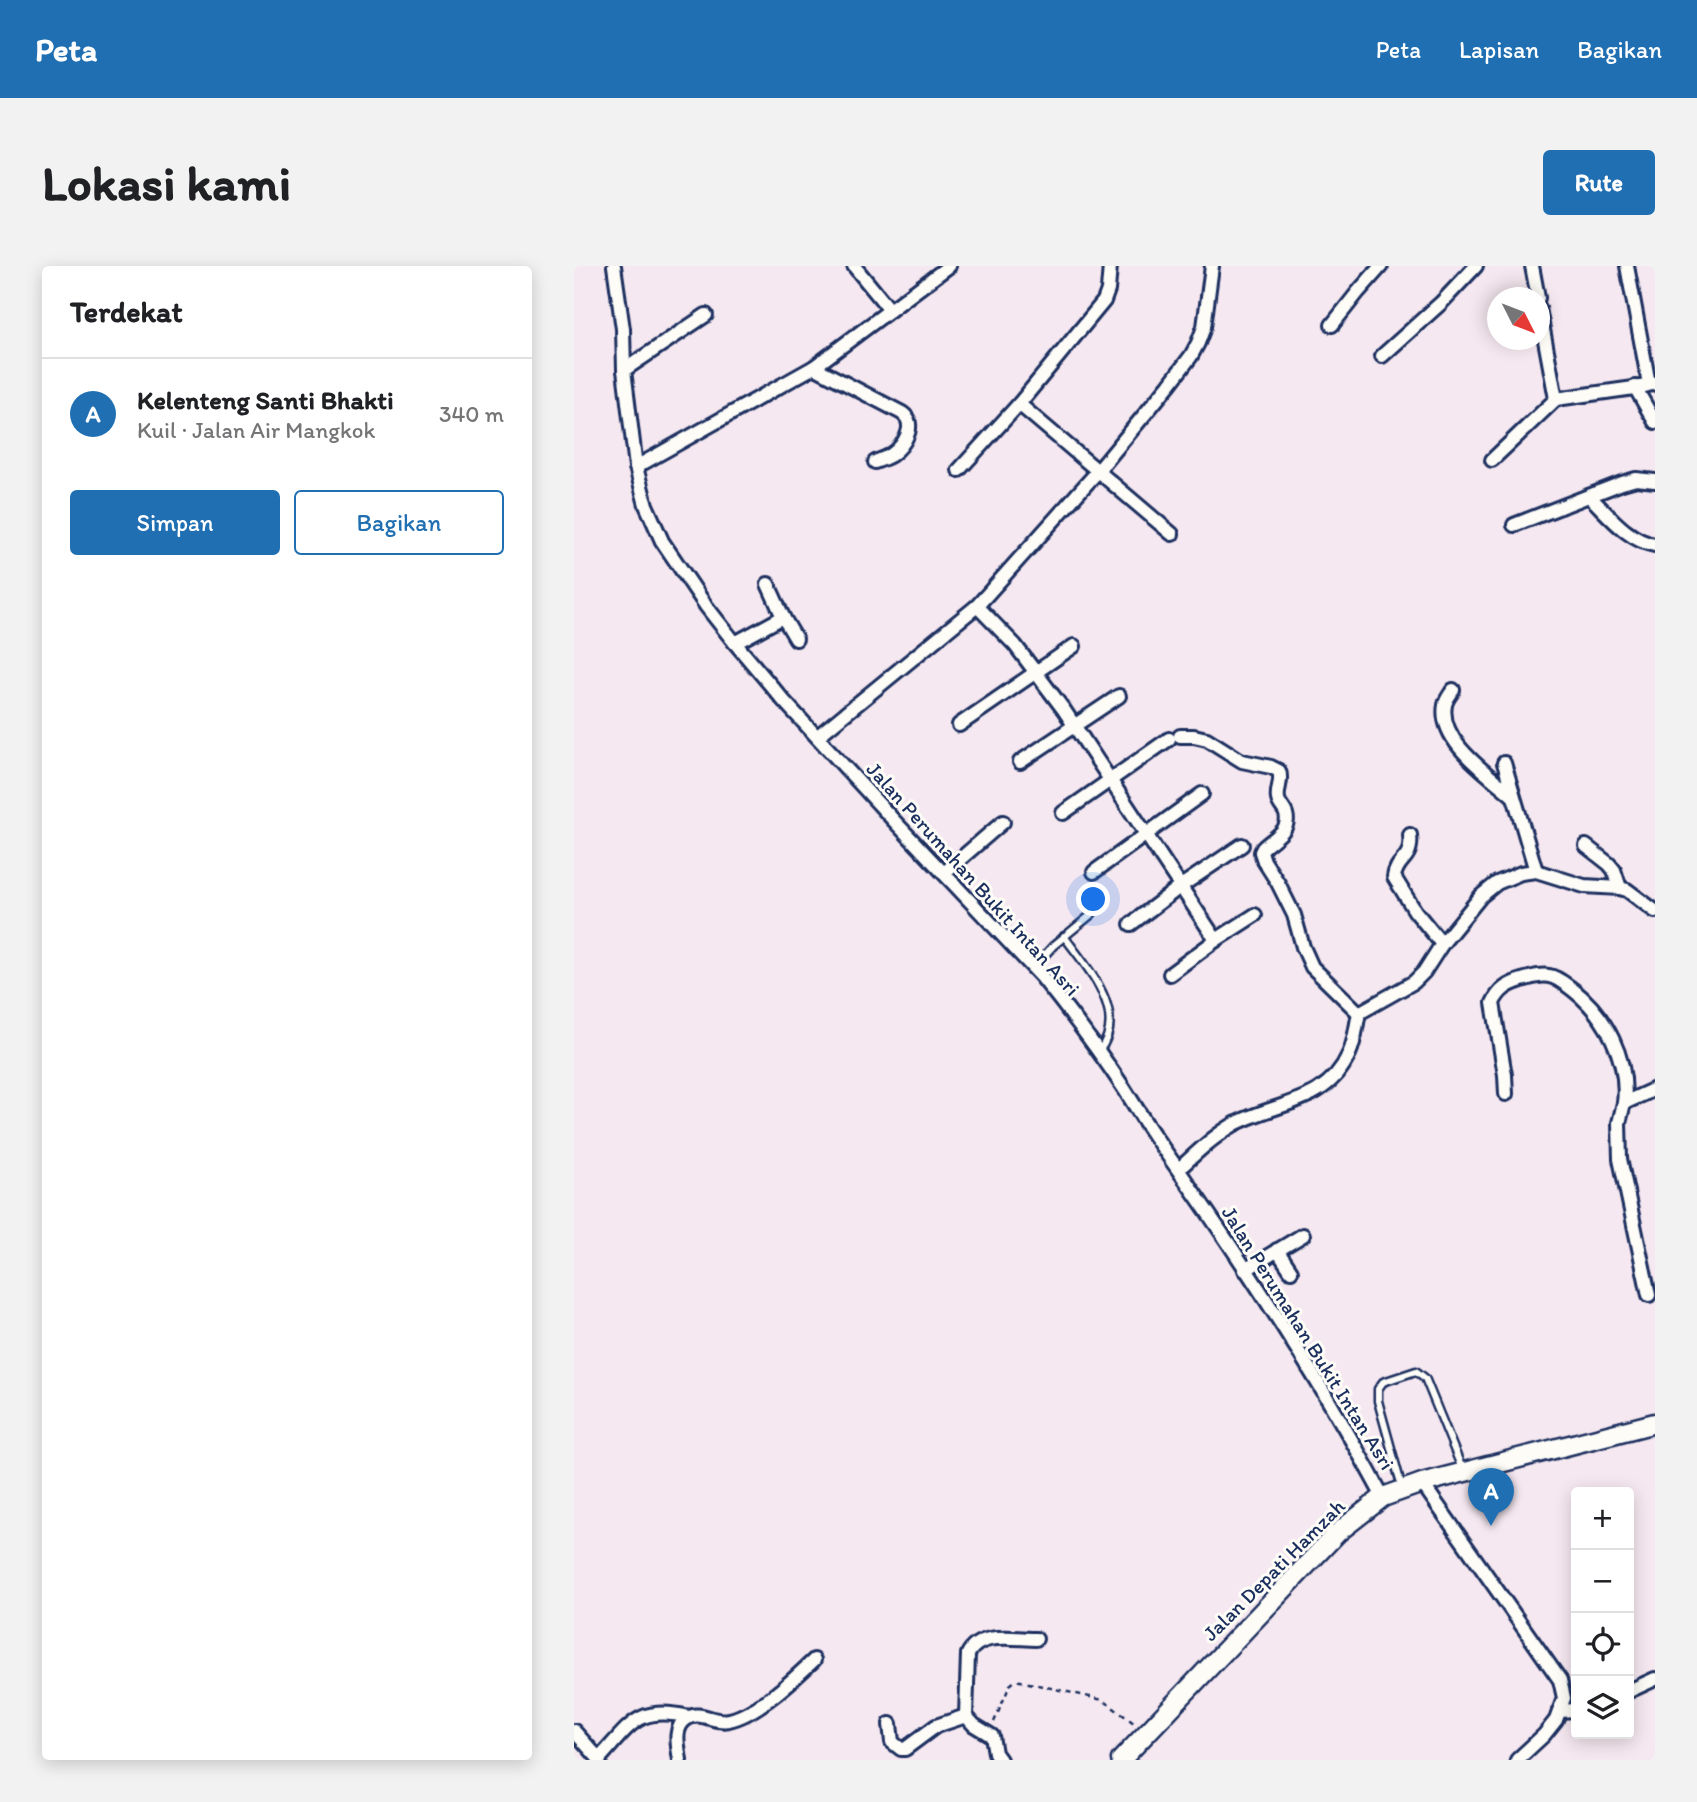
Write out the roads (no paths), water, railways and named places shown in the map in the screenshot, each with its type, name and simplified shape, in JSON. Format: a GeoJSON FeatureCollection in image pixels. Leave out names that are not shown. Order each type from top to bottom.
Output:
{"type":"FeatureCollection","features":[{"type":"Feature","properties":{"kind":"main road","name":"Jalan Depati Hamzah"},"geometry":{"type":"LineString","coordinates":[[1121,1760],[1337,1533],[1383,1497],[1422,1483],[1655,1423]]}},
{"type":"Feature","properties":{"kind":"street","name":"Jalan Perumahan Bukit Intan Asri"},"geometry":{"type":"LineString","coordinates":[[614,266],[636,467],[646,505],[662,541],[706,606],[784,701],[1033,968],[1062,1003],[1123,1086],[1297,1349],[1383,1497]]}},
{"type":"Feature","properties":{"kind":"street"},"geometry":{"type":"LineString","coordinates":[[854,266],[890,310]]}},
{"type":"Feature","properties":{"kind":"street"},"geometry":{"type":"LineString","coordinates":[[636,467],[814,367],[949,266]]}},
{"type":"Feature","properties":{"kind":"street"},"geometry":{"type":"LineString","coordinates":[[959,470],[1019,404],[1104,301],[1110,266]]}},
{"type":"Feature","properties":{"kind":"street"},"geometry":{"type":"LineString","coordinates":[[818,736],[976,606],[1098,471],[1191,356],[1204,327],[1212,266]]}},
{"type":"Feature","properties":{"kind":"street"},"geometry":{"type":"LineString","coordinates":[[1332,325],[1381,266]]}},
{"type":"Feature","properties":{"kind":"street"},"geometry":{"type":"LineString","coordinates":[[1382,356],[1441,303],[1476,266]]}},
{"type":"Feature","properties":{"kind":"street"},"geometry":{"type":"LineString","coordinates":[[1532,266],[1536,287]]}},
{"type":"Feature","properties":{"kind":"street"},"geometry":{"type":"LineString","coordinates":[[1492,460],[1556,399],[1652,383],[1627,266]]}},
{"type":"Feature","properties":{"kind":"street"},"geometry":{"type":"LineString","coordinates":[[624,370],[706,315]]}},
{"type":"Feature","properties":{"kind":"street"},"geometry":{"type":"LineString","coordinates":[[1547,350],[1556,399]]}},
{"type":"Feature","properties":{"kind":"street"},"geometry":{"type":"LineString","coordinates":[[814,367],[908,418],[908,432],[902,444],[894,453],[875,462]]}},
{"type":"Feature","properties":{"kind":"street"},"geometry":{"type":"LineString","coordinates":[[1635,387],[1655,422]]}},
{"type":"Feature","properties":{"kind":"street"},"geometry":{"type":"LineString","coordinates":[[1019,404],[1172,534]]}},
{"type":"Feature","properties":{"kind":"street"},"geometry":{"type":"LineString","coordinates":[[1514,525],[1636,479],[1655,481]]}},
{"type":"Feature","properties":{"kind":"street"},"geometry":{"type":"LineString","coordinates":[[1590,496],[1629,533],[1655,545]]}},
{"type":"Feature","properties":{"kind":"street"},"geometry":{"type":"LineString","coordinates":[[768,584],[796,639]]}},
{"type":"Feature","properties":{"kind":"street"},"geometry":{"type":"LineString","coordinates":[[976,606],[1036,671],[1075,725],[1216,940]]}},
{"type":"Feature","properties":{"kind":"street"},"geometry":{"type":"LineString","coordinates":[[735,643],[783,617]]}},
{"type":"Feature","properties":{"kind":"street"},"geometry":{"type":"LineString","coordinates":[[959,725],[1074,646]]}},
{"type":"Feature","properties":{"kind":"street"},"geometry":{"type":"LineString","coordinates":[[1453,690],[1444,707],[1454,740],[1471,760],[1513,796]]}},
{"type":"Feature","properties":{"kind":"street"},"geometry":{"type":"LineString","coordinates":[[1020,762],[1119,696]]}},
{"type":"Feature","properties":{"kind":"street"},"geometry":{"type":"LineString","coordinates":[[1063,813],[1175,737],[1194,736],[1207,739],[1242,761],[1279,771],[1281,781],[1278,798],[1285,812],[1287,825],[1263,848],[1262,856],[1294,915],[1312,967],[1359,1013]]}},
{"type":"Feature","properties":{"kind":"street"},"geometry":{"type":"LineString","coordinates":[[1504,763],[1536,871]]}},
{"type":"Feature","properties":{"kind":"street"},"geometry":{"type":"LineString","coordinates":[[1094,872],[1202,794]]}},
{"type":"Feature","properties":{"kind":"street"},"geometry":{"type":"LineString","coordinates":[[944,873],[1003,822]]}},
{"type":"Feature","properties":{"kind":"street"},"geometry":{"type":"LineString","coordinates":[[1410,835],[1410,850],[1396,869],[1394,877],[1415,911],[1441,944]]}},
{"type":"Feature","properties":{"kind":"street"},"geometry":{"type":"LineString","coordinates":[[1131,924],[1242,845]]}},
{"type":"Feature","properties":{"kind":"street"},"geometry":{"type":"LineString","coordinates":[[1586,846],[1614,870],[1620,888]]}},
{"type":"Feature","properties":{"kind":"street"},"geometry":{"type":"LineString","coordinates":[[1179,1169],[1234,1124],[1301,1100],[1327,1084],[1343,1066],[1350,1052],[1359,1013],[1414,982],[1481,895],[1497,883],[1521,873],[1536,871],[1584,886],[1620,888],[1636,895],[1655,911]]}},
{"type":"Feature","properties":{"kind":"street"},"geometry":{"type":"LineString","coordinates":[[1170,974],[1255,915]]}},
{"type":"Feature","properties":{"kind":"street"},"geometry":{"type":"LineString","coordinates":[[1506,1094],[1493,1003],[1497,994],[1509,985],[1534,976],[1548,975],[1581,996],[1596,1012],[1617,1051],[1625,1090],[1619,1123],[1620,1159],[1649,1294]]}},
{"type":"Feature","properties":{"kind":"street"},"geometry":{"type":"LineString","coordinates":[[1624,1103],[1655,1088]]}},
{"type":"Feature","properties":{"kind":"street"},"geometry":{"type":"LineString","coordinates":[[1245,1269],[1303,1234]]}},
{"type":"Feature","properties":{"kind":"street"},"geometry":{"type":"LineString","coordinates":[[1277,1250],[1291,1270]]}},
{"type":"Feature","properties":{"kind":"street"},"geometry":{"type":"LineString","coordinates":[[1422,1483],[1560,1680],[1564,1698],[1556,1720],[1517,1760]]}},
{"type":"Feature","properties":{"kind":"street"},"geometry":{"type":"LineString","coordinates":[[1000,1760],[989,1733],[974,1725],[966,1716],[968,1654],[972,1646],[981,1640],[1036,1639]]}},
{"type":"Feature","properties":{"kind":"street"},"geometry":{"type":"LineString","coordinates":[[574,1731],[600,1759],[632,1723],[642,1717],[653,1713],[667,1713],[689,1717],[700,1715],[724,1721],[741,1716],[774,1695],[814,1660]]}},
{"type":"Feature","properties":{"kind":"street"},"geometry":{"type":"LineString","coordinates":[[1634,1689],[1655,1679]]}},
{"type":"Feature","properties":{"kind":"street"},"geometry":{"type":"LineString","coordinates":[[1559,1711],[1571,1710]]}},
{"type":"Feature","properties":{"kind":"street"},"geometry":{"type":"LineString","coordinates":[[890,1724],[892,1742],[905,1749],[936,1726],[966,1716]]}},
{"type":"Feature","properties":{"kind":"street"},"geometry":{"type":"LineString","coordinates":[[680,1760],[677,1731],[689,1717]]}},
{"type":"Feature","properties":{"kind":"lane"},"geometry":{"type":"LineString","coordinates":[[1033,968],[1053,946],[1092,914]]}},
{"type":"Feature","properties":{"kind":"lane"},"geometry":{"type":"LineString","coordinates":[[1064,936],[1091,974],[1104,997],[1110,1015],[1108,1035],[1098,1052]]}},
{"type":"Feature","properties":{"kind":"lane"},"geometry":{"type":"LineString","coordinates":[[1403,1490],[1378,1401],[1378,1389],[1384,1381],[1416,1371],[1425,1378],[1463,1473]]}},
{"type":"Feature","properties":{"kind":"place","name":"Kelenteng Santi Bhakti"},"geometry":{"type":"Point","coordinates":[1491,1526]}}]}
